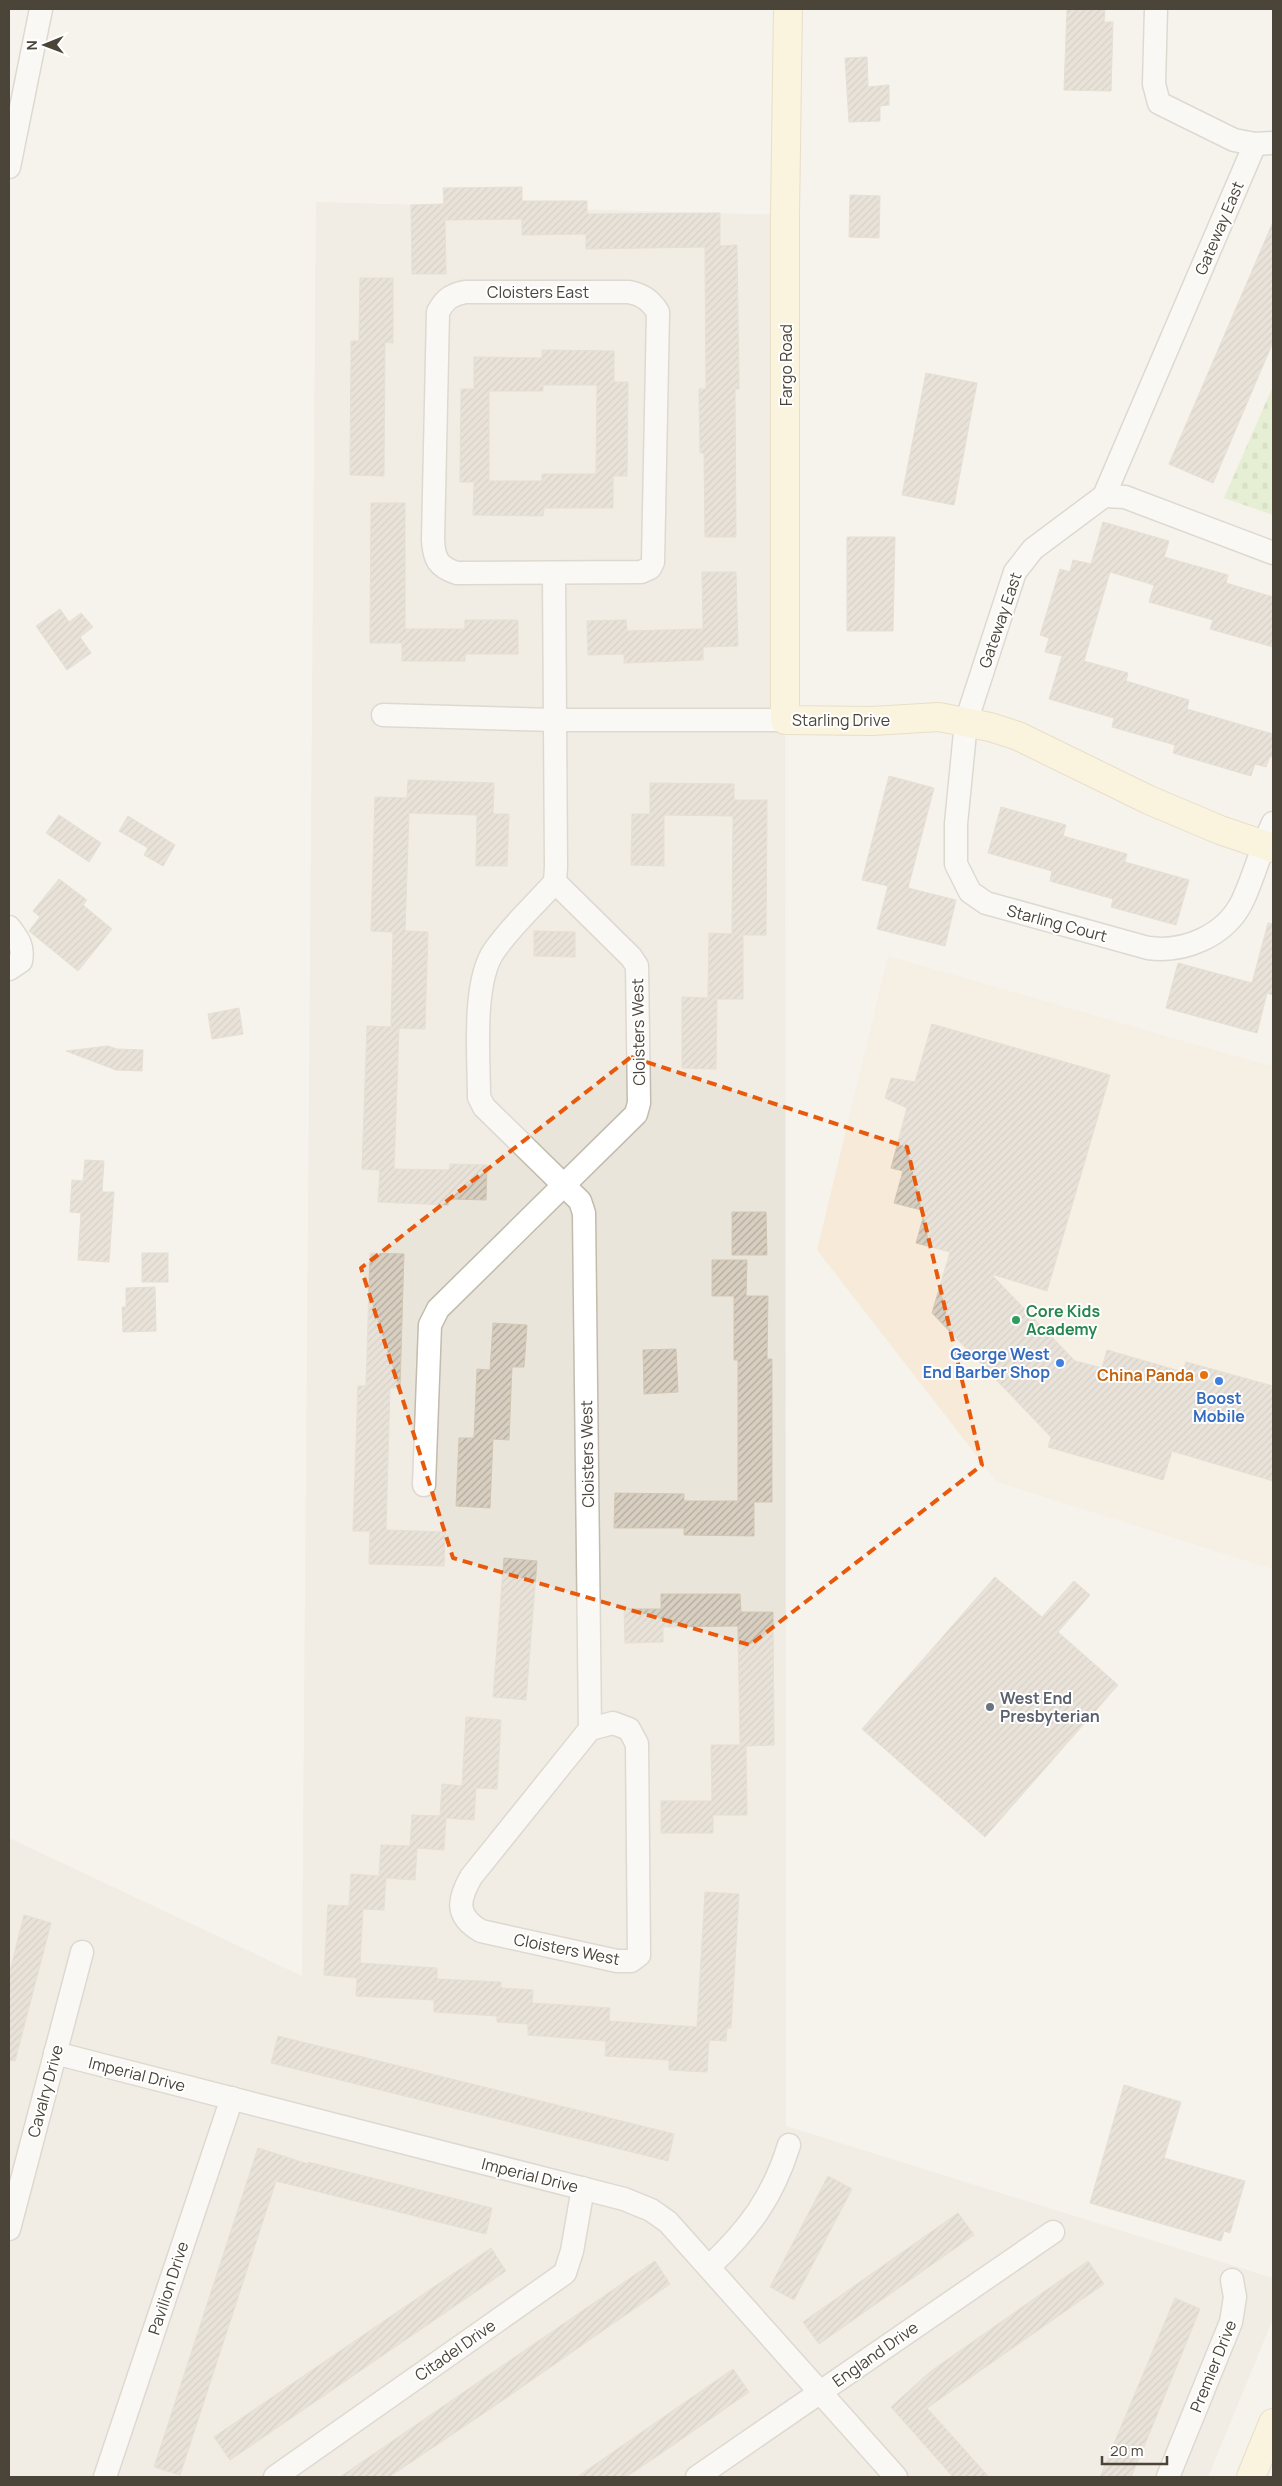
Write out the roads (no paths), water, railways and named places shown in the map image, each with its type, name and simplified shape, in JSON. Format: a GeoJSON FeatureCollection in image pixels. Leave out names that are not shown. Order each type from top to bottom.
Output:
{"type":"FeatureCollection","features":[{"type":"Feature","properties":{"kind":"street"},"geometry":{"type":"LineString","coordinates":[[9,167],[40,9]]}},
{"type":"Feature","properties":{"kind":"street","name":"Fargo Road"},"geometry":{"type":"LineString","coordinates":[[785,720],[785,207],[788,9]]}},
{"type":"Feature","properties":{"kind":"street","name":"Gateway East"},"geometry":{"type":"LineString","coordinates":[[966,722],[1014,572],[1033,549],[1104,496],[1264,144],[1234,140],[1159,103],[1154,84],[1156,9]]}},
{"type":"Feature","properties":{"kind":"street","name":"Cloisters East"},"geometry":{"type":"LineString","coordinates":[[465,292],[629,292],[642,295],[652,303],[658,312],[653,562],[650,568],[640,572],[554,574],[457,573],[445,569],[437,562],[433,540],[438,312],[442,303],[452,295],[465,292]]}},
{"type":"Feature","properties":{"kind":"street"},"geometry":{"type":"LineString","coordinates":[[1104,496],[1125,497],[1273,553]]}},
{"type":"Feature","properties":{"kind":"street"},"geometry":{"type":"LineString","coordinates":[[554,574],[556,867],[554,882]]}},
{"type":"Feature","properties":{"kind":"street","name":"Starling Drive"},"geometry":{"type":"LineString","coordinates":[[383,715],[555,720],[872,721],[940,718],[966,722],[1018,736],[1149,800],[1220,830],[1270,838]]}},
{"type":"Feature","properties":{"kind":"street","name":"Starling Court"},"geometry":{"type":"LineString","coordinates":[[966,722],[956,824],[956,864],[970,892],[986,903],[1148,948],[1163,950],[1178,948],[1197,943],[1229,920],[1242,902],[1270,838]]}},
{"type":"Feature","properties":{"kind":"street","name":"Cloisters West"},"geometry":{"type":"LineString","coordinates":[[424,1486],[430,1325],[438,1309],[565,1186],[636,1114],[639,1103],[638,973],[631,957],[554,882],[493,952],[484,974],[480,993],[479,1098],[484,1107],[565,1186],[580,1201],[584,1213],[590,1729],[471,1876],[462,1894],[462,1909],[468,1923],[481,1931],[617,1961],[631,1961],[639,1955],[637,1744],[629,1729],[614,1723],[590,1729]]}},
{"type":"Feature","properties":{"kind":"street"},"geometry":{"type":"LineString","coordinates":[[9,927],[20,942],[23,950],[21,962],[9,969]]}},
{"type":"Feature","properties":{"kind":"street","name":"Cavalry Drive"},"geometry":{"type":"LineString","coordinates":[[9,2229],[82,1952]]}},
{"type":"Feature","properties":{"kind":"street","name":"Imperial Drive"},"geometry":{"type":"LineString","coordinates":[[55,2053],[583,2188],[624,2199],[651,2210],[668,2222],[710,2266],[896,2477]]}},
{"type":"Feature","properties":{"kind":"street","name":"Pavilion Drive"},"geometry":{"type":"LineString","coordinates":[[106,2477],[232,2098]]}},
{"type":"Feature","properties":{"kind":"street"},"geometry":{"type":"LineString","coordinates":[[710,2266],[750,2225],[763,2204],[789,2145]]}},
{"type":"Feature","properties":{"kind":"street","name":"Citadel Drive"},"geometry":{"type":"LineString","coordinates":[[275,2477],[565,2273],[572,2251],[583,2188]]}},
{"type":"Feature","properties":{"kind":"street","name":"England Drive"},"geometry":{"type":"LineString","coordinates":[[697,2477],[1053,2232]]}},
{"type":"Feature","properties":{"kind":"street","name":"Premier Drive"},"geometry":{"type":"LineString","coordinates":[[1168,2477],[1231,2322],[1236,2297],[1232,2280]]}},
{"type":"Feature","properties":{"kind":"street"},"geometry":{"type":"LineString","coordinates":[[1251,2477],[1273,2423]]}},
{"type":"Feature","properties":{"kind":"place","name":"Core Kids Academy"},"geometry":{"type":"Point","coordinates":[1016,1320]}},
{"type":"Feature","properties":{"kind":"place","name":"George West End Barber Shop"},"geometry":{"type":"Point","coordinates":[1060,1363]}},
{"type":"Feature","properties":{"kind":"place","name":"China Panda"},"geometry":{"type":"Point","coordinates":[1204,1375]}},
{"type":"Feature","properties":{"kind":"place","name":"Boost Mobile"},"geometry":{"type":"Point","coordinates":[1219,1381]}},
{"type":"Feature","properties":{"kind":"place","name":"West End Presbyterian"},"geometry":{"type":"Point","coordinates":[990,1707]}}]}
